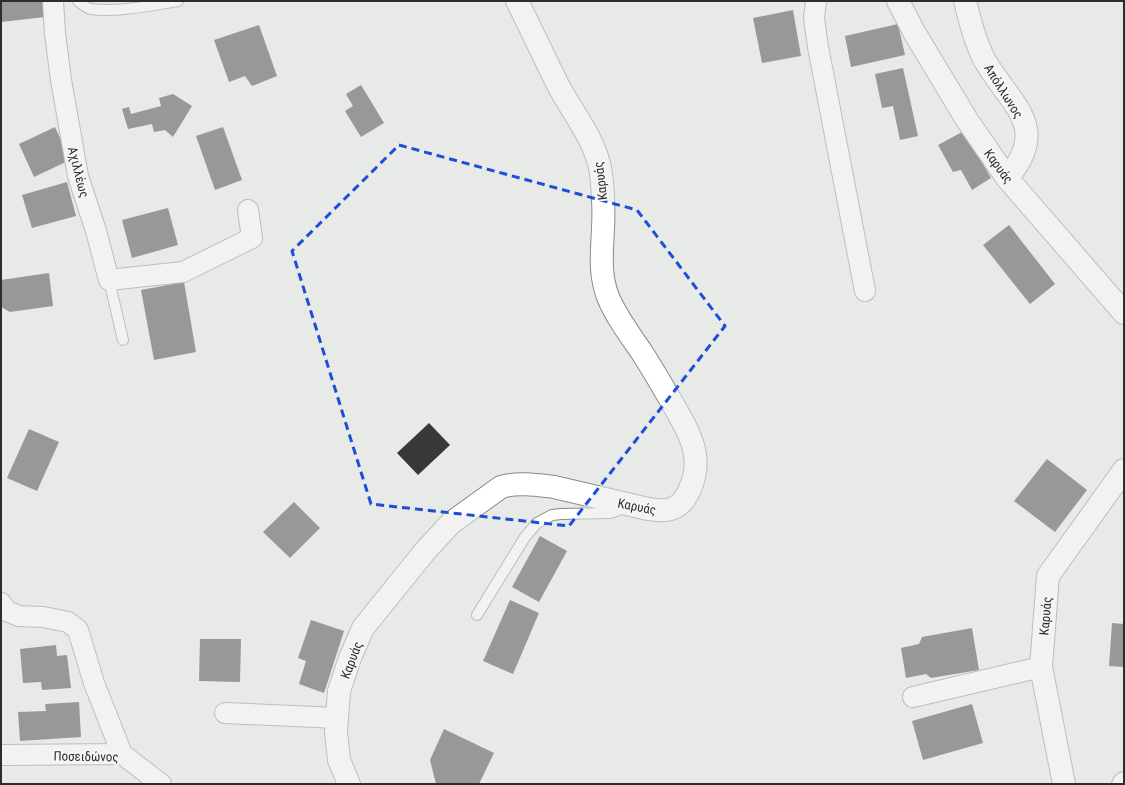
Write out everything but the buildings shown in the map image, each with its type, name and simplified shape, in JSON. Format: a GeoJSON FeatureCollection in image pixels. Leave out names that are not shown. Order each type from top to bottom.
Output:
{"type":"FeatureCollection","features":[{"type":"Feature","properties":{"kind":"main road","name":"Καρυάς"},"geometry":{"type":"LineString","coordinates":[[349,784],[339,760],[336,732],[339,691],[350,658],[363,628],[426,550],[451,523],[501,487],[509,485],[539,485],[554,487],[623,504],[662,511],[678,506],[684,500],[691,488],[695,470],[695,453],[685,428],[661,381],[618,317],[608,297],[601,262],[603,210],[601,173],[597,157],[584,130],[558,86],[517,1]]}},
{"type":"Feature","properties":{"kind":"main road","name":"Καρυάς"},"geometry":{"type":"LineString","coordinates":[[898,1],[914,32],[968,120],[1007,178],[1124,313]]}},
{"type":"Feature","properties":{"kind":"main road","name":"Απόλλωνος"},"geometry":{"type":"LineString","coordinates":[[965,1],[976,40],[984,59],[1019,111],[1025,126],[1027,137],[1025,151],[1016,168],[1007,178]]}},
{"type":"Feature","properties":{"kind":"main road","name":"Καρυάς"},"geometry":{"type":"LineString","coordinates":[[1064,784],[1041,667],[1048,576],[1124,470]]}},
{"type":"Feature","properties":{"kind":"street","name":"Αχιλλέως"},"geometry":{"type":"LineString","coordinates":[[53,1],[60,72],[78,176],[96,231],[109,280]]}},
{"type":"Feature","properties":{"kind":"street"},"geometry":{"type":"LineString","coordinates":[[816,1],[814,18],[818,47],[865,291]]}},
{"type":"Feature","properties":{"kind":"street"},"geometry":{"type":"LineString","coordinates":[[109,280],[183,272],[252,238],[248,210]]}},
{"type":"Feature","properties":{"kind":"street"},"geometry":{"type":"LineString","coordinates":[[1,603],[7,611],[19,616],[68,622],[78,630],[94,683],[122,754]]}},
{"type":"Feature","properties":{"kind":"street"},"geometry":{"type":"LineString","coordinates":[[913,698],[1041,667]]}},
{"type":"Feature","properties":{"kind":"street"},"geometry":{"type":"LineString","coordinates":[[225,713],[337,718]]}},
{"type":"Feature","properties":{"kind":"street","name":"Ποσειδώνος"},"geometry":{"type":"LineString","coordinates":[[1,755],[122,754],[161,784]]}},
{"type":"Feature","properties":{"kind":"lane"},"geometry":{"type":"LineString","coordinates":[[78,1],[91,8],[108,9],[138,7],[178,1]]}},
{"type":"Feature","properties":{"kind":"lane","name":"Αχιλλέως"},"geometry":{"type":"LineString","coordinates":[[109,280],[123,340]]}},
{"type":"Feature","properties":{"kind":"lane"},"geometry":{"type":"LineString","coordinates":[[477,615],[525,537],[537,523],[552,515],[610,513],[619,510],[623,504]]}},
{"type":"Feature","properties":{"kind":"highlighted area"},"geometry":{"type":"Polygon","coordinates":[[[399,145],[637,210],[725,326],[569,526],[371,504],[292,251],[399,145]]]}}]}
